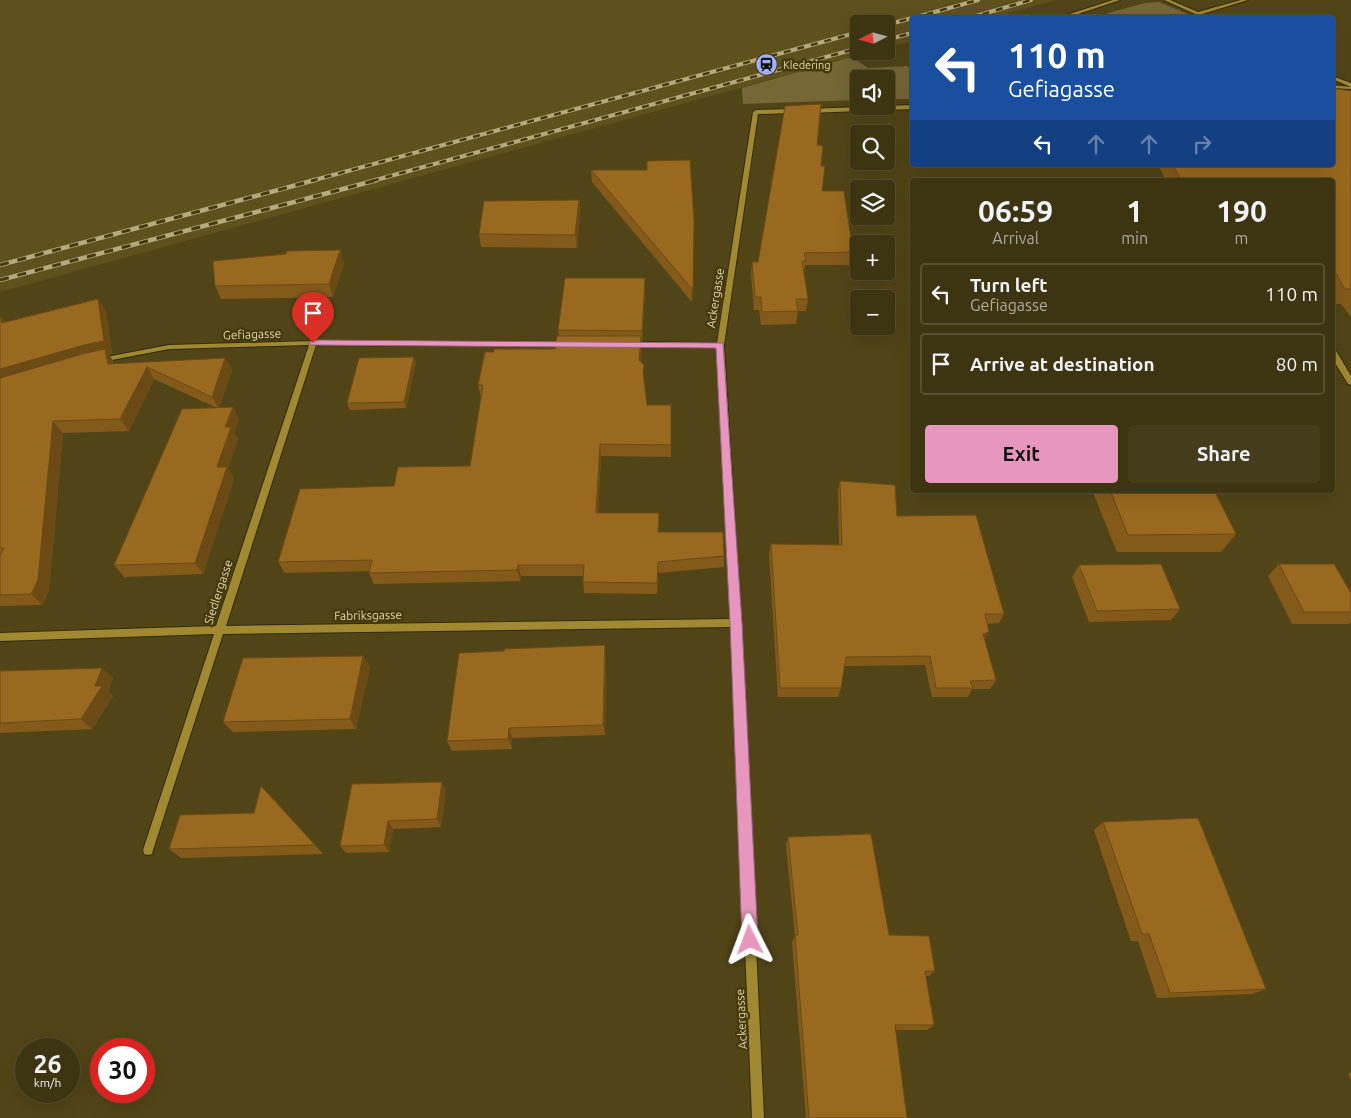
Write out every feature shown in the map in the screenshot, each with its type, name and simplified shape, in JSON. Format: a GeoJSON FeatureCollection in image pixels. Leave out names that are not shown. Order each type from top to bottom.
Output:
{"type":"FeatureCollection","features":[{"type":"Feature","properties":{"kind":"street"},"geometry":{"type":"LineString","coordinates":[[1069,15],[1118,0]]}},
{"type":"Feature","properties":{"kind":"street"},"geometry":{"type":"LineString","coordinates":[[1166,0],[1197,14],[1246,0]]}},
{"type":"Feature","properties":{"kind":"street"},"geometry":{"type":"LineString","coordinates":[[1335,78],[1351,86]]}},
{"type":"Feature","properties":{"kind":"street"},"geometry":{"type":"LineString","coordinates":[[1335,86],[1351,86]]}},
{"type":"Feature","properties":{"kind":"street","name":"Ackergasse"},"geometry":{"type":"LineString","coordinates":[[758,1118],[736,623],[720,345],[756,112],[910,107]]}},
{"type":"Feature","properties":{"kind":"street","name":"Gefiagasse"},"geometry":{"type":"LineString","coordinates":[[93,362],[169,347],[313,343],[571,344]]}},
{"type":"Feature","properties":{"kind":"street","name":"Siedlergasse"},"geometry":{"type":"LineString","coordinates":[[148,850],[313,343]]}},
{"type":"Feature","properties":{"kind":"street"},"geometry":{"type":"LineString","coordinates":[[621,344],[720,345]]}},
{"type":"Feature","properties":{"kind":"street"},"geometry":{"type":"LineString","coordinates":[[1335,356],[1351,382]]}},
{"type":"Feature","properties":{"kind":"street","name":"Fabriksgasse"},"geometry":{"type":"LineString","coordinates":[[0,637],[219,630],[736,623]]}},
{"type":"Feature","properties":{"kind":"shaded area"},"geometry":{"type":"Polygon","coordinates":[[[0,0],[1056,0],[1002,15],[910,15],[910,42],[895,46],[895,15],[850,15],[850,58],[0,292],[0,0]]]}},
{"type":"Feature","properties":{"kind":"shaded area"},"geometry":{"type":"Polygon","coordinates":[[[1159,2],[1190,15],[1101,15],[1145,3],[1159,2]]]}},
{"type":"Feature","properties":{"kind":"shaded area"},"geometry":{"type":"Polygon","coordinates":[[[850,58],[850,60],[856,60],[868,68],[907,66],[910,68],[910,99],[895,99],[895,70],[850,70],[850,100],[743,104],[742,88],[850,58]]]}},
{"type":"Feature","properties":{"kind":"building"},"geometry":{"type":"Polygon","coordinates":[[[1335,88],[1351,91],[1351,289],[1345,289],[1335,272],[1335,178],[1180,178],[1174,167],[1335,167],[1335,88]]]}},
{"type":"Feature","properties":{"kind":"building"},"geometry":{"type":"Polygon","coordinates":[[[821,104],[817,145],[823,146],[821,166],[825,166],[822,191],[844,191],[850,235],[850,252],[804,253],[806,261],[802,261],[808,299],[796,299],[798,311],[762,312],[761,297],[755,297],[752,262],[758,262],[785,106],[821,104]]]}},
{"type":"Feature","properties":{"kind":"building"},"geometry":{"type":"Polygon","coordinates":[[[690,160],[694,221],[693,290],[591,170],[647,170],[647,161],[690,160]]]}},
{"type":"Feature","properties":{"kind":"building"},"geometry":{"type":"Polygon","coordinates":[[[579,200],[575,235],[479,234],[484,201],[579,200]]]}},
{"type":"Feature","properties":{"kind":"building"},"geometry":{"type":"Polygon","coordinates":[[[340,250],[329,284],[215,286],[213,261],[286,254],[287,251],[340,250]]]}},
{"type":"Feature","properties":{"kind":"building"},"geometry":{"type":"Polygon","coordinates":[[[565,278],[645,278],[642,331],[558,330],[565,278]]]}},
{"type":"Feature","properties":{"kind":"building"},"geometry":{"type":"Polygon","coordinates":[[[98,299],[104,341],[0,369],[0,316],[2,323],[98,299]]]}},
{"type":"Feature","properties":{"kind":"building"},"geometry":{"type":"Polygon","coordinates":[[[557,336],[641,336],[639,360],[644,365],[643,373],[647,405],[671,405],[671,445],[600,444],[596,513],[659,513],[658,532],[723,532],[724,556],[658,562],[657,583],[583,582],[584,565],[518,565],[517,570],[369,573],[372,560],[278,562],[300,489],[394,486],[398,467],[470,466],[483,385],[478,385],[485,352],[494,352],[494,349],[555,349],[557,336]]]}},
{"type":"Feature","properties":{"kind":"building"},"geometry":{"type":"Polygon","coordinates":[[[105,349],[108,364],[225,358],[212,397],[147,367],[120,419],[53,421],[38,580],[31,594],[0,595],[0,556],[4,548],[0,548],[0,378],[105,349]]]}},
{"type":"Feature","properties":{"kind":"building"},"geometry":{"type":"Polygon","coordinates":[[[414,357],[404,402],[347,403],[359,358],[414,357]]]}},
{"type":"Feature","properties":{"kind":"building"},"geometry":{"type":"Polygon","coordinates":[[[233,407],[225,427],[231,427],[217,467],[227,467],[195,563],[114,565],[182,409],[233,407]]]}},
{"type":"Feature","properties":{"kind":"building"},"geometry":{"type":"Polygon","coordinates":[[[840,481],[895,485],[897,516],[976,515],[1004,614],[985,614],[989,632],[983,634],[996,680],[970,681],[973,688],[936,688],[930,656],[846,657],[841,688],[780,688],[771,544],[842,545],[840,481]]]}},
{"type":"Feature","properties":{"kind":"building"},"geometry":{"type":"Polygon","coordinates":[[[1111,493],[1216,493],[1236,534],[1128,535],[1111,493]]]}},
{"type":"Feature","properties":{"kind":"building"},"geometry":{"type":"Polygon","coordinates":[[[1161,564],[1180,609],[1097,611],[1079,565],[1161,564]]]}},
{"type":"Feature","properties":{"kind":"building"},"geometry":{"type":"Polygon","coordinates":[[[1279,564],[1334,564],[1351,593],[1351,612],[1304,612],[1279,564]]]}},
{"type":"Feature","properties":{"kind":"building"},"geometry":{"type":"Polygon","coordinates":[[[605,645],[603,725],[509,728],[508,739],[447,741],[459,653],[504,651],[504,649],[605,645]]]}},
{"type":"Feature","properties":{"kind":"building"},"geometry":{"type":"Polygon","coordinates":[[[363,656],[350,719],[223,722],[243,658],[363,656]]]}},
{"type":"Feature","properties":{"kind":"building"},"geometry":{"type":"Polygon","coordinates":[[[102,668],[95,686],[102,686],[81,719],[0,723],[0,671],[102,668]]]}},
{"type":"Feature","properties":{"kind":"building"},"geometry":{"type":"Polygon","coordinates":[[[442,782],[437,819],[388,821],[384,845],[340,846],[352,784],[442,782]]]}},
{"type":"Feature","properties":{"kind":"building"},"geometry":{"type":"Polygon","coordinates":[[[261,786],[315,845],[169,849],[180,815],[254,813],[261,786]]]}},
{"type":"Feature","properties":{"kind":"building"},"geometry":{"type":"Polygon","coordinates":[[[1198,818],[1266,989],[1170,993],[1149,934],[1142,934],[1103,822],[1198,818]]]}},
{"type":"Feature","properties":{"kind":"building"},"geometry":{"type":"Polygon","coordinates":[[[871,834],[889,935],[929,936],[935,971],[925,971],[934,1025],[895,1025],[907,1118],[809,1118],[795,935],[798,935],[788,837],[871,834]]]}},
{"type":"Feature","properties":{"kind":"railway"},"geometry":{"type":"LineString","coordinates":[[924,15],[978,0]]}},
{"type":"Feature","properties":{"kind":"railway"},"geometry":{"type":"LineString","coordinates":[[979,15],[1031,0]]}},
{"type":"Feature","properties":{"kind":"railway"},"geometry":{"type":"LineString","coordinates":[[895,23],[910,19]]}},
{"type":"Feature","properties":{"kind":"railway"},"geometry":{"type":"LineString","coordinates":[[311,181],[850,34]]}},
{"type":"Feature","properties":{"kind":"railway"},"geometry":{"type":"LineString","coordinates":[[895,38],[910,34]]}},
{"type":"Feature","properties":{"kind":"railway"},"geometry":{"type":"LineString","coordinates":[[372,181],[850,50]]}},
{"type":"Feature","properties":{"kind":"railway"},"geometry":{"type":"LineString","coordinates":[[0,265],[315,180]]}},
{"type":"Feature","properties":{"kind":"railway"},"geometry":{"type":"LineString","coordinates":[[0,280],[377,180]]}},
{"type":"Feature","properties":{"kind":"place","name":"Kledering"},"geometry":{"type":"Point","coordinates":[767,65]}},
{"type":"Feature","properties":{"kind":"route"},"geometry":{"type":"LineString","coordinates":[[313,343],[720,345],[736,623],[750,940]]}}]}
